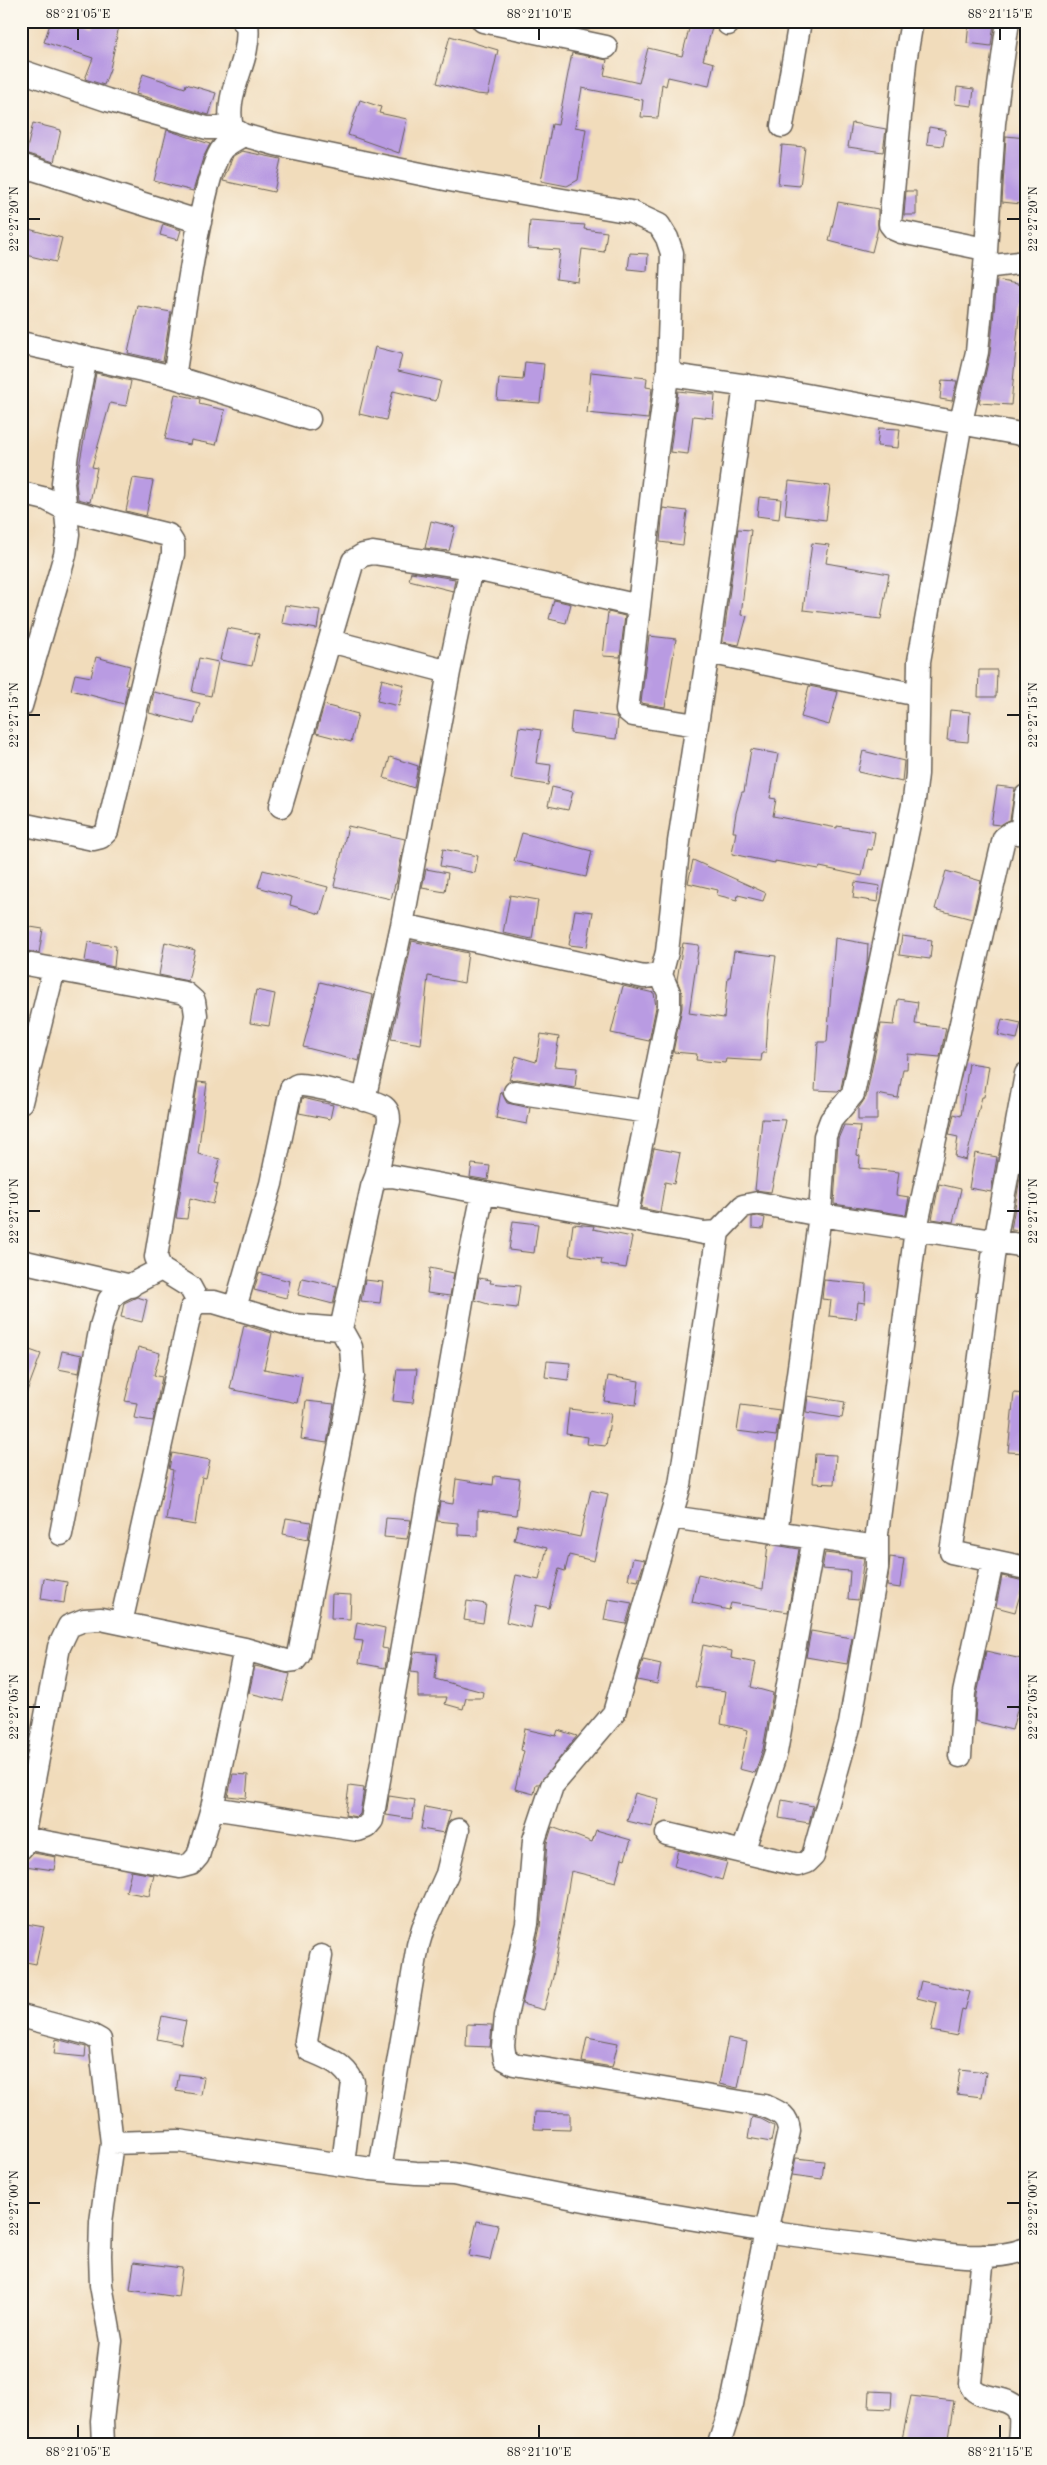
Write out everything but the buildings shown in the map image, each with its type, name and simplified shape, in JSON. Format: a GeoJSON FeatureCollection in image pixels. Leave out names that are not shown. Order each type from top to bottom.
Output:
{"type":"FeatureCollection","features":[{"type":"Feature","properties":{"kind":"street"},"geometry":{"type":"LineString","coordinates":[[483,21],[606,47]]}},
{"type":"Feature","properties":{"kind":"street"},"geometry":{"type":"LineString","coordinates":[[782,126],[800,21]]}},
{"type":"Feature","properties":{"kind":"street"},"geometry":{"type":"LineString","coordinates":[[912,21],[904,62],[890,224],[894,229],[901,232],[985,258],[1026,262]]}},
{"type":"Feature","properties":{"kind":"street"},"geometry":{"type":"LineString","coordinates":[[776,1533],[820,1215],[825,1136],[831,1120],[853,1094],[910,821],[917,774],[919,661],[961,422],[977,352],[994,123],[1008,21]]}},
{"type":"Feature","properties":{"kind":"street"},"geometry":{"type":"LineString","coordinates":[[237,131],[229,114],[231,99],[247,50],[246,22]]}},
{"type":"Feature","properties":{"kind":"street"},"geometry":{"type":"LineString","coordinates":[[21,71],[107,100],[207,128],[237,131],[275,144],[460,182],[631,212],[648,218],[659,226],[667,238],[672,253],[668,369],[626,700],[627,710],[633,715],[696,725]]}},
{"type":"Feature","properties":{"kind":"street"},"geometry":{"type":"LineString","coordinates":[[174,377],[200,222],[214,163],[237,131]]}},
{"type":"Feature","properties":{"kind":"street"},"geometry":{"type":"LineString","coordinates":[[21,165],[200,222]]}},
{"type":"Feature","properties":{"kind":"street"},"geometry":{"type":"LineString","coordinates":[[21,343],[174,377],[309,419]]}},
{"type":"Feature","properties":{"kind":"street"},"geometry":{"type":"LineString","coordinates":[[21,706],[65,555],[68,534],[63,483],[86,357]]}},
{"type":"Feature","properties":{"kind":"street"},"geometry":{"type":"LineString","coordinates":[[668,369],[678,376],[692,379],[744,385],[961,422],[1026,436]]}},
{"type":"Feature","properties":{"kind":"street"},"geometry":{"type":"LineString","coordinates":[[626,1218],[669,1008],[669,993],[661,974],[667,952],[678,842],[708,652],[744,385]]}},
{"type":"Feature","properties":{"kind":"street"},"geometry":{"type":"LineString","coordinates":[[21,493],[46,499],[67,510],[168,535],[173,543],[173,554],[107,831],[101,837],[93,839],[21,824]]}},
{"type":"Feature","properties":{"kind":"street"},"geometry":{"type":"LineString","coordinates":[[281,806],[353,561],[362,555],[373,553],[471,568],[639,606]]}},
{"type":"Feature","properties":{"kind":"street"},"geometry":{"type":"LineString","coordinates":[[364,1100],[402,925],[449,672],[471,568]]}},
{"type":"Feature","properties":{"kind":"street"},"geometry":{"type":"LineString","coordinates":[[330,641],[449,672]]}},
{"type":"Feature","properties":{"kind":"street"},"geometry":{"type":"LineString","coordinates":[[708,652],[918,695]]}},
{"type":"Feature","properties":{"kind":"street"},"geometry":{"type":"LineString","coordinates":[[666,1834],[798,1865],[807,1862],[813,1856],[850,1724],[877,1568],[877,1534],[916,1229],[943,1101],[1004,838],[1012,832],[1023,834],[1026,796]]}},
{"type":"Feature","properties":{"kind":"street"},"geometry":{"type":"LineString","coordinates":[[402,925],[644,977],[661,974]]}},
{"type":"Feature","properties":{"kind":"street"},"geometry":{"type":"LineString","coordinates":[[21,964],[185,993],[194,1001],[196,1014],[156,1257],[161,1269],[190,1287],[198,1302]]}},
{"type":"Feature","properties":{"kind":"street"},"geometry":{"type":"LineString","coordinates":[[21,1102],[54,969]]}},
{"type":"Feature","properties":{"kind":"street"},"geometry":{"type":"LineString","coordinates":[[1026,1074],[995,1242],[970,1432],[951,1552],[1026,1568]]}},
{"type":"Feature","properties":{"kind":"street"},"geometry":{"type":"LineString","coordinates":[[236,1308],[271,1184],[291,1089],[298,1085],[308,1086],[384,1107],[389,1114],[341,1330],[351,1347],[353,1376],[302,1650],[295,1660],[287,1661],[245,1649],[101,1619],[84,1620],[69,1626],[58,1646],[22,1843],[180,1867],[191,1864],[198,1856],[212,1808],[245,1649]]}},
{"type":"Feature","properties":{"kind":"street"},"geometry":{"type":"LineString","coordinates":[[515,1092],[648,1112]]}},
{"type":"Feature","properties":{"kind":"street"},"geometry":{"type":"LineString","coordinates":[[376,1177],[392,1176],[704,1233],[718,1232]]}},
{"type":"Feature","properties":{"kind":"street"},"geometry":{"type":"LineString","coordinates":[[212,1808],[358,1830],[366,1827],[372,1820],[467,1272],[483,1193]]}},
{"type":"Feature","properties":{"kind":"street"},"geometry":{"type":"LineString","coordinates":[[718,2444],[732,2404],[766,2231],[789,2131],[789,2121],[783,2114],[765,2106],[514,2064],[505,2058],[503,2046],[506,2016],[527,1924],[534,1840],[552,1786],[614,1713],[680,1485],[718,1232],[737,1211],[750,1204],[769,1204],[820,1215],[1026,1246]]}},
{"type":"Feature","properties":{"kind":"street"},"geometry":{"type":"LineString","coordinates":[[21,1261],[131,1286]]}},
{"type":"Feature","properties":{"kind":"street"},"geometry":{"type":"LineString","coordinates":[[60,1534],[101,1326],[109,1300],[117,1292],[161,1269]]}},
{"type":"Feature","properties":{"kind":"street"},"geometry":{"type":"LineString","coordinates":[[121,1623],[191,1309],[198,1302],[214,1302],[292,1325],[341,1330]]}},
{"type":"Feature","properties":{"kind":"street"},"geometry":{"type":"LineString","coordinates":[[670,1517],[877,1546]]}},
{"type":"Feature","properties":{"kind":"street"},"geometry":{"type":"LineString","coordinates":[[742,1852],[776,1752],[814,1538]]}},
{"type":"Feature","properties":{"kind":"street"},"geometry":{"type":"LineString","coordinates":[[960,1756],[964,1693],[992,1562]]}},
{"type":"Feature","properties":{"kind":"street"},"geometry":{"type":"LineString","coordinates":[[380,2169],[418,1945],[423,1928],[446,1874],[458,1830]]}},
{"type":"Feature","properties":{"kind":"street"},"geometry":{"type":"LineString","coordinates":[[321,1956],[306,2041],[310,2050],[339,2063],[347,2070],[353,2082],[343,2164]]}},
{"type":"Feature","properties":{"kind":"street"},"geometry":{"type":"LineString","coordinates":[[21,2016],[89,2034],[100,2040],[104,2057],[112,2143],[101,2222],[100,2255],[101,2285],[111,2341],[102,2421],[103,2444]]}},
{"type":"Feature","properties":{"kind":"street"},"geometry":{"type":"LineString","coordinates":[[112,2143],[178,2141],[380,2169],[416,2173],[454,2174],[606,2204],[766,2231],[935,2253],[983,2256],[1015,2253],[1026,2249]]}},
{"type":"Feature","properties":{"kind":"street"},"geometry":{"type":"LineString","coordinates":[[983,2256],[970,2383],[971,2388],[976,2392],[1012,2404],[1019,2412],[1018,2444]]}}]}
